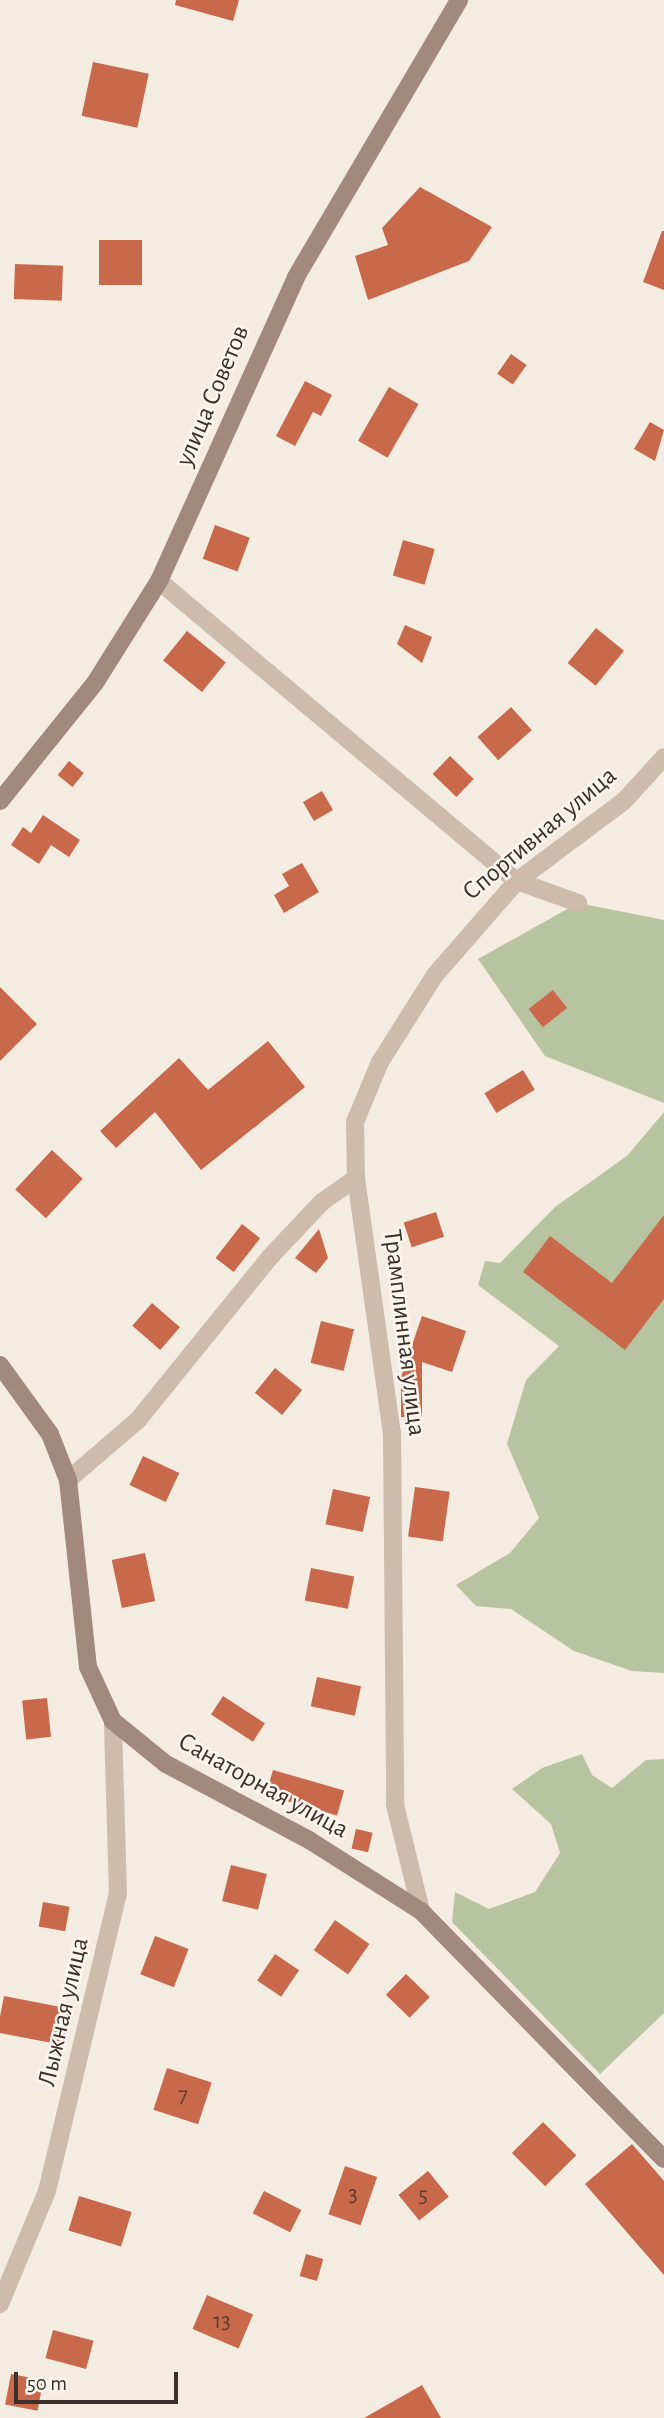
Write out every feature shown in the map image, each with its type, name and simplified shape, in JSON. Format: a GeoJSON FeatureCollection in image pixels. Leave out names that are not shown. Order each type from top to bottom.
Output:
{"type":"FeatureCollection","features":[{"type":"Feature","properties":{"kind":"street","name":"улица Советов"},"geometry":{"type":"LineString","coordinates":[[0,801],[95,683],[159,581],[296,277],[459,0]]}},
{"type":"Feature","properties":{"kind":"street"},"geometry":{"type":"LineString","coordinates":[[159,581],[517,881],[578,903]]}},
{"type":"Feature","properties":{"kind":"street","name":"Спортивная улица"},"geometry":{"type":"LineString","coordinates":[[356,1178],[355,1122],[380,1062],[452,953],[517,881],[624,801],[664,757]]}},
{"type":"Feature","properties":{"kind":"street"},"geometry":{"type":"LineString","coordinates":[[68,1480],[138,1420],[270,1257],[322,1202],[356,1178]]}},
{"type":"Feature","properties":{"kind":"street","name":"Трамплинная улица"},"geometry":{"type":"LineString","coordinates":[[356,1178],[392,1433],[395,1805],[421,1911]]}},
{"type":"Feature","properties":{"kind":"street","name":"Санаторная улица"},"geometry":{"type":"LineString","coordinates":[[0,1365],[50,1434],[68,1480],[88,1667],[113,1721],[166,1764],[309,1840],[421,1911],[664,2159]]}},
{"type":"Feature","properties":{"kind":"street","name":"Лыжная улица"},"geometry":{"type":"LineString","coordinates":[[0,2304],[47,2191],[118,1894],[113,1721]]}},
{"type":"Feature","properties":{"kind":"green space"},"geometry":{"type":"Polygon","coordinates":[[[578,903],[664,920],[664,1103],[545,1056],[478,959],[578,903]]]}},
{"type":"Feature","properties":{"kind":"green space"},"geometry":{"type":"Polygon","coordinates":[[[664,1112],[664,1673],[632,1671],[574,1651],[511,1609],[476,1606],[456,1585],[510,1553],[539,1518],[507,1444],[526,1380],[559,1346],[478,1285],[485,1261],[500,1263],[555,1207],[627,1156],[664,1112]]]}},
{"type":"Feature","properties":{"kind":"green space"},"geometry":{"type":"Polygon","coordinates":[[[582,1754],[592,1775],[612,1788],[646,1760],[664,1759],[664,2013],[600,2074],[452,1922],[455,1892],[489,1909],[535,1892],[560,1853],[551,1824],[512,1789],[542,1768],[582,1754]]]}},
{"type":"Feature","properties":{"kind":"building"},"geometry":{"type":"Polygon","coordinates":[[[176,0],[239,0],[233,21],[175,5],[176,0]]]}},
{"type":"Feature","properties":{"kind":"building"},"geometry":{"type":"Polygon","coordinates":[[[93,62],[149,74],[137,128],[82,116],[93,62]]]}},
{"type":"Feature","properties":{"kind":"building"},"geometry":{"type":"Polygon","coordinates":[[[420,187],[492,227],[469,261],[368,300],[355,256],[388,245],[382,228],[420,187]]]}},
{"type":"Feature","properties":{"kind":"building"},"geometry":{"type":"Polygon","coordinates":[[[664,231],[664,290],[643,282],[664,231]]]}},
{"type":"Feature","properties":{"kind":"building"},"geometry":{"type":"Polygon","coordinates":[[[99,240],[142,240],[142,285],[99,285],[99,240]]]}},
{"type":"Feature","properties":{"kind":"building"},"geometry":{"type":"Polygon","coordinates":[[[15,264],[63,266],[62,301],[14,299],[15,264]]]}},
{"type":"Feature","properties":{"kind":"building"},"geometry":{"type":"Polygon","coordinates":[[[511,354],[527,365],[513,385],[497,374],[511,354]]]}},
{"type":"Feature","properties":{"kind":"building"},"geometry":{"type":"Polygon","coordinates":[[[305,381],[332,395],[321,416],[313,412],[295,446],[276,436],[305,381]]]}},
{"type":"Feature","properties":{"kind":"building"},"geometry":{"type":"Polygon","coordinates":[[[389,387],[418,404],[387,458],[358,441],[389,387]]]}},
{"type":"Feature","properties":{"kind":"building"},"geometry":{"type":"Polygon","coordinates":[[[650,422],[664,430],[655,461],[634,449],[650,422]]]}},
{"type":"Feature","properties":{"kind":"building"},"geometry":{"type":"Polygon","coordinates":[[[215,525],[250,538],[237,571],[203,559],[215,525]]]}},
{"type":"Feature","properties":{"kind":"building"},"geometry":{"type":"Polygon","coordinates":[[[403,540],[435,549],[425,585],[393,576],[403,540]]]}},
{"type":"Feature","properties":{"kind":"building"},"geometry":{"type":"Polygon","coordinates":[[[405,625],[432,637],[422,663],[397,644],[405,625]]]}},
{"type":"Feature","properties":{"kind":"building"},"geometry":{"type":"Polygon","coordinates":[[[596,628],[624,651],[596,686],[568,663],[596,628]]]}},
{"type":"Feature","properties":{"kind":"building"},"geometry":{"type":"Polygon","coordinates":[[[187,631],[226,662],[202,692],[163,661],[187,631]]]}},
{"type":"Feature","properties":{"kind":"building"},"geometry":{"type":"Polygon","coordinates":[[[511,707],[532,730],[498,760],[478,737],[511,707]]]}},
{"type":"Feature","properties":{"kind":"building"},"geometry":{"type":"Polygon","coordinates":[[[450,756],[474,779],[456,797],[433,774],[450,756]]]}},
{"type":"Feature","properties":{"kind":"building"},"geometry":{"type":"Polygon","coordinates":[[[69,761],[84,773],[72,787],[58,775],[69,761]]]}},
{"type":"Feature","properties":{"kind":"building"},"geometry":{"type":"Polygon","coordinates":[[[322,791],[333,810],[314,821],[303,802],[322,791]]]}},
{"type":"Feature","properties":{"kind":"building"},"geometry":{"type":"Polygon","coordinates":[[[43,815],[80,840],[69,857],[51,845],[39,864],[11,845],[23,827],[31,833],[43,815]]]}},
{"type":"Feature","properties":{"kind":"building"},"geometry":{"type":"Polygon","coordinates":[[[302,863],[319,892],[284,913],[274,895],[289,886],[282,874],[302,863]]]}},
{"type":"Feature","properties":{"kind":"building"},"geometry":{"type":"Polygon","coordinates":[[[0,987],[37,1024],[0,1061],[0,987]]]}},
{"type":"Feature","properties":{"kind":"building"},"geometry":{"type":"Polygon","coordinates":[[[553,990],[567,1008],[543,1027],[529,1009],[553,990]]]}},
{"type":"Feature","properties":{"kind":"building"},"geometry":{"type":"Polygon","coordinates":[[[268,1041],[305,1087],[201,1170],[155,1112],[116,1148],[100,1131],[179,1058],[208,1090],[268,1041]]]}},
{"type":"Feature","properties":{"kind":"building"},"geometry":{"type":"Polygon","coordinates":[[[523,1070],[535,1090],[496,1113],[484,1093],[523,1070]]]}},
{"type":"Feature","properties":{"kind":"building"},"geometry":{"type":"Polygon","coordinates":[[[52,1150],[83,1179],[46,1218],[15,1189],[52,1150]]]}},
{"type":"Feature","properties":{"kind":"building"},"geometry":{"type":"Polygon","coordinates":[[[436,1212],[444,1237],[412,1247],[404,1223],[436,1212]]]}},
{"type":"Feature","properties":{"kind":"building"},"geometry":{"type":"Polygon","coordinates":[[[664,1215],[664,1299],[625,1350],[523,1272],[550,1236],[612,1283],[664,1215]]]}},
{"type":"Feature","properties":{"kind":"building"},"geometry":{"type":"Polygon","coordinates":[[[242,1224],[260,1238],[234,1272],[216,1258],[242,1224]]]}},
{"type":"Feature","properties":{"kind":"building"},"geometry":{"type":"Polygon","coordinates":[[[319,1229],[328,1258],[316,1273],[295,1258],[319,1229]]]}},
{"type":"Feature","properties":{"kind":"building"},"geometry":{"type":"Polygon","coordinates":[[[152,1303],[180,1327],[160,1350],[132,1326],[152,1303]]]}},
{"type":"Feature","properties":{"kind":"building"},"geometry":{"type":"Polygon","coordinates":[[[422,1316],[466,1331],[452,1372],[422,1362],[422,1417],[401,1417],[401,1377],[422,1316]]]}},
{"type":"Feature","properties":{"kind":"building"},"geometry":{"type":"Polygon","coordinates":[[[321,1321],[354,1329],[344,1371],[311,1363],[321,1321]]]}},
{"type":"Feature","properties":{"kind":"building"},"geometry":{"type":"Polygon","coordinates":[[[275,1368],[302,1390],[282,1415],[255,1393],[275,1368]]]}},
{"type":"Feature","properties":{"kind":"building"},"geometry":{"type":"Polygon","coordinates":[[[143,1456],[179,1473],[166,1502],[129,1485],[143,1456]]]}},
{"type":"Feature","properties":{"kind":"building"},"geometry":{"type":"Polygon","coordinates":[[[415,1487],[450,1492],[443,1541],[408,1537],[415,1487]]]}},
{"type":"Feature","properties":{"kind":"building"},"geometry":{"type":"Polygon","coordinates":[[[333,1489],[370,1497],[363,1532],[326,1524],[333,1489]]]}},
{"type":"Feature","properties":{"kind":"building"},"geometry":{"type":"Polygon","coordinates":[[[145,1553],[155,1601],[122,1608],[112,1560],[145,1553]]]}},
{"type":"Feature","properties":{"kind":"building"},"geometry":{"type":"Polygon","coordinates":[[[311,1568],[354,1576],[348,1609],[305,1600],[311,1568]]]}},
{"type":"Feature","properties":{"kind":"building"},"geometry":{"type":"Polygon","coordinates":[[[317,1677],[361,1686],[355,1716],[311,1706],[317,1677]]]}},
{"type":"Feature","properties":{"kind":"building"},"geometry":{"type":"Polygon","coordinates":[[[223,1696],[265,1723],[253,1742],[211,1714],[223,1696]]]}},
{"type":"Feature","properties":{"kind":"building"},"geometry":{"type":"Polygon","coordinates":[[[47,1698],[51,1737],[26,1739],[22,1701],[47,1698]]]}},
{"type":"Feature","properties":{"kind":"building"},"geometry":{"type":"Polygon","coordinates":[[[273,1770],[344,1790],[337,1815],[266,1795],[273,1770]]]}},
{"type":"Feature","properties":{"kind":"building"},"geometry":{"type":"Polygon","coordinates":[[[356,1829],[373,1833],[368,1852],[352,1848],[356,1829]]]}},
{"type":"Feature","properties":{"kind":"building"},"geometry":{"type":"Polygon","coordinates":[[[231,1865],[267,1874],[258,1910],[222,1901],[231,1865]]]}},
{"type":"Feature","properties":{"kind":"building"},"geometry":{"type":"Polygon","coordinates":[[[43,1902],[70,1907],[65,1931],[39,1927],[43,1902]]]}},
{"type":"Feature","properties":{"kind":"building"},"geometry":{"type":"Polygon","coordinates":[[[335,1920],[369,1944],[348,1974],[314,1950],[335,1920]]]}},
{"type":"Feature","properties":{"kind":"building"},"geometry":{"type":"Polygon","coordinates":[[[155,1936],[189,1949],[174,1987],[140,1974],[155,1936]]]}},
{"type":"Feature","properties":{"kind":"building"},"geometry":{"type":"Polygon","coordinates":[[[275,1954],[299,1970],[281,1997],[257,1981],[275,1954]]]}},
{"type":"Feature","properties":{"kind":"building"},"geometry":{"type":"Polygon","coordinates":[[[406,1974],[430,1997],[410,2018],[386,1995],[406,1974]]]}},
{"type":"Feature","properties":{"kind":"building"},"geometry":{"type":"Polygon","coordinates":[[[4,1996],[70,2009],[63,2045],[0,2033],[4,1996]]]}},
{"type":"Feature","properties":{"kind":"building"},"geometry":{"type":"Polygon","coordinates":[[[167,2068],[212,2083],[198,2124],[153,2110],[167,2068]]]}},
{"type":"Feature","properties":{"kind":"building"},"geometry":{"type":"Polygon","coordinates":[[[543,2122],[576,2155],[545,2186],[512,2153],[543,2122]]]}},
{"type":"Feature","properties":{"kind":"building"},"geometry":{"type":"Polygon","coordinates":[[[632,2144],[664,2181],[664,2275],[585,2184],[632,2144]]]}},
{"type":"Feature","properties":{"kind":"building"},"geometry":{"type":"Polygon","coordinates":[[[345,2166],[377,2177],[361,2225],[328,2214],[345,2166]]]}},
{"type":"Feature","properties":{"kind":"building"},"geometry":{"type":"Polygon","coordinates":[[[428,2171],[449,2197],[419,2221],[398,2195],[428,2171]]]}},
{"type":"Feature","properties":{"kind":"building"},"geometry":{"type":"Polygon","coordinates":[[[264,2191],[301,2210],[290,2232],[253,2213],[264,2191]]]}},
{"type":"Feature","properties":{"kind":"building"},"geometry":{"type":"Polygon","coordinates":[[[79,2196],[132,2212],[121,2247],[68,2230],[79,2196]]]}},
{"type":"Feature","properties":{"kind":"building"},"geometry":{"type":"Polygon","coordinates":[[[306,2254],[323,2259],[317,2281],[300,2276],[306,2254]]]}},
{"type":"Feature","properties":{"kind":"building"},"geometry":{"type":"Polygon","coordinates":[[[207,2295],[253,2315],[239,2349],[193,2329],[207,2295]]]}},
{"type":"Feature","properties":{"kind":"building"},"geometry":{"type":"Polygon","coordinates":[[[53,2330],[94,2341],[86,2369],[45,2358],[53,2330]]]}},
{"type":"Feature","properties":{"kind":"building"},"geometry":{"type":"Polygon","coordinates":[[[11,2374],[43,2380],[37,2411],[5,2404],[11,2374]]]}},
{"type":"Feature","properties":{"kind":"building"},"geometry":{"type":"Polygon","coordinates":[[[422,2385],[441,2418],[364,2418],[422,2385]]]}}]}
